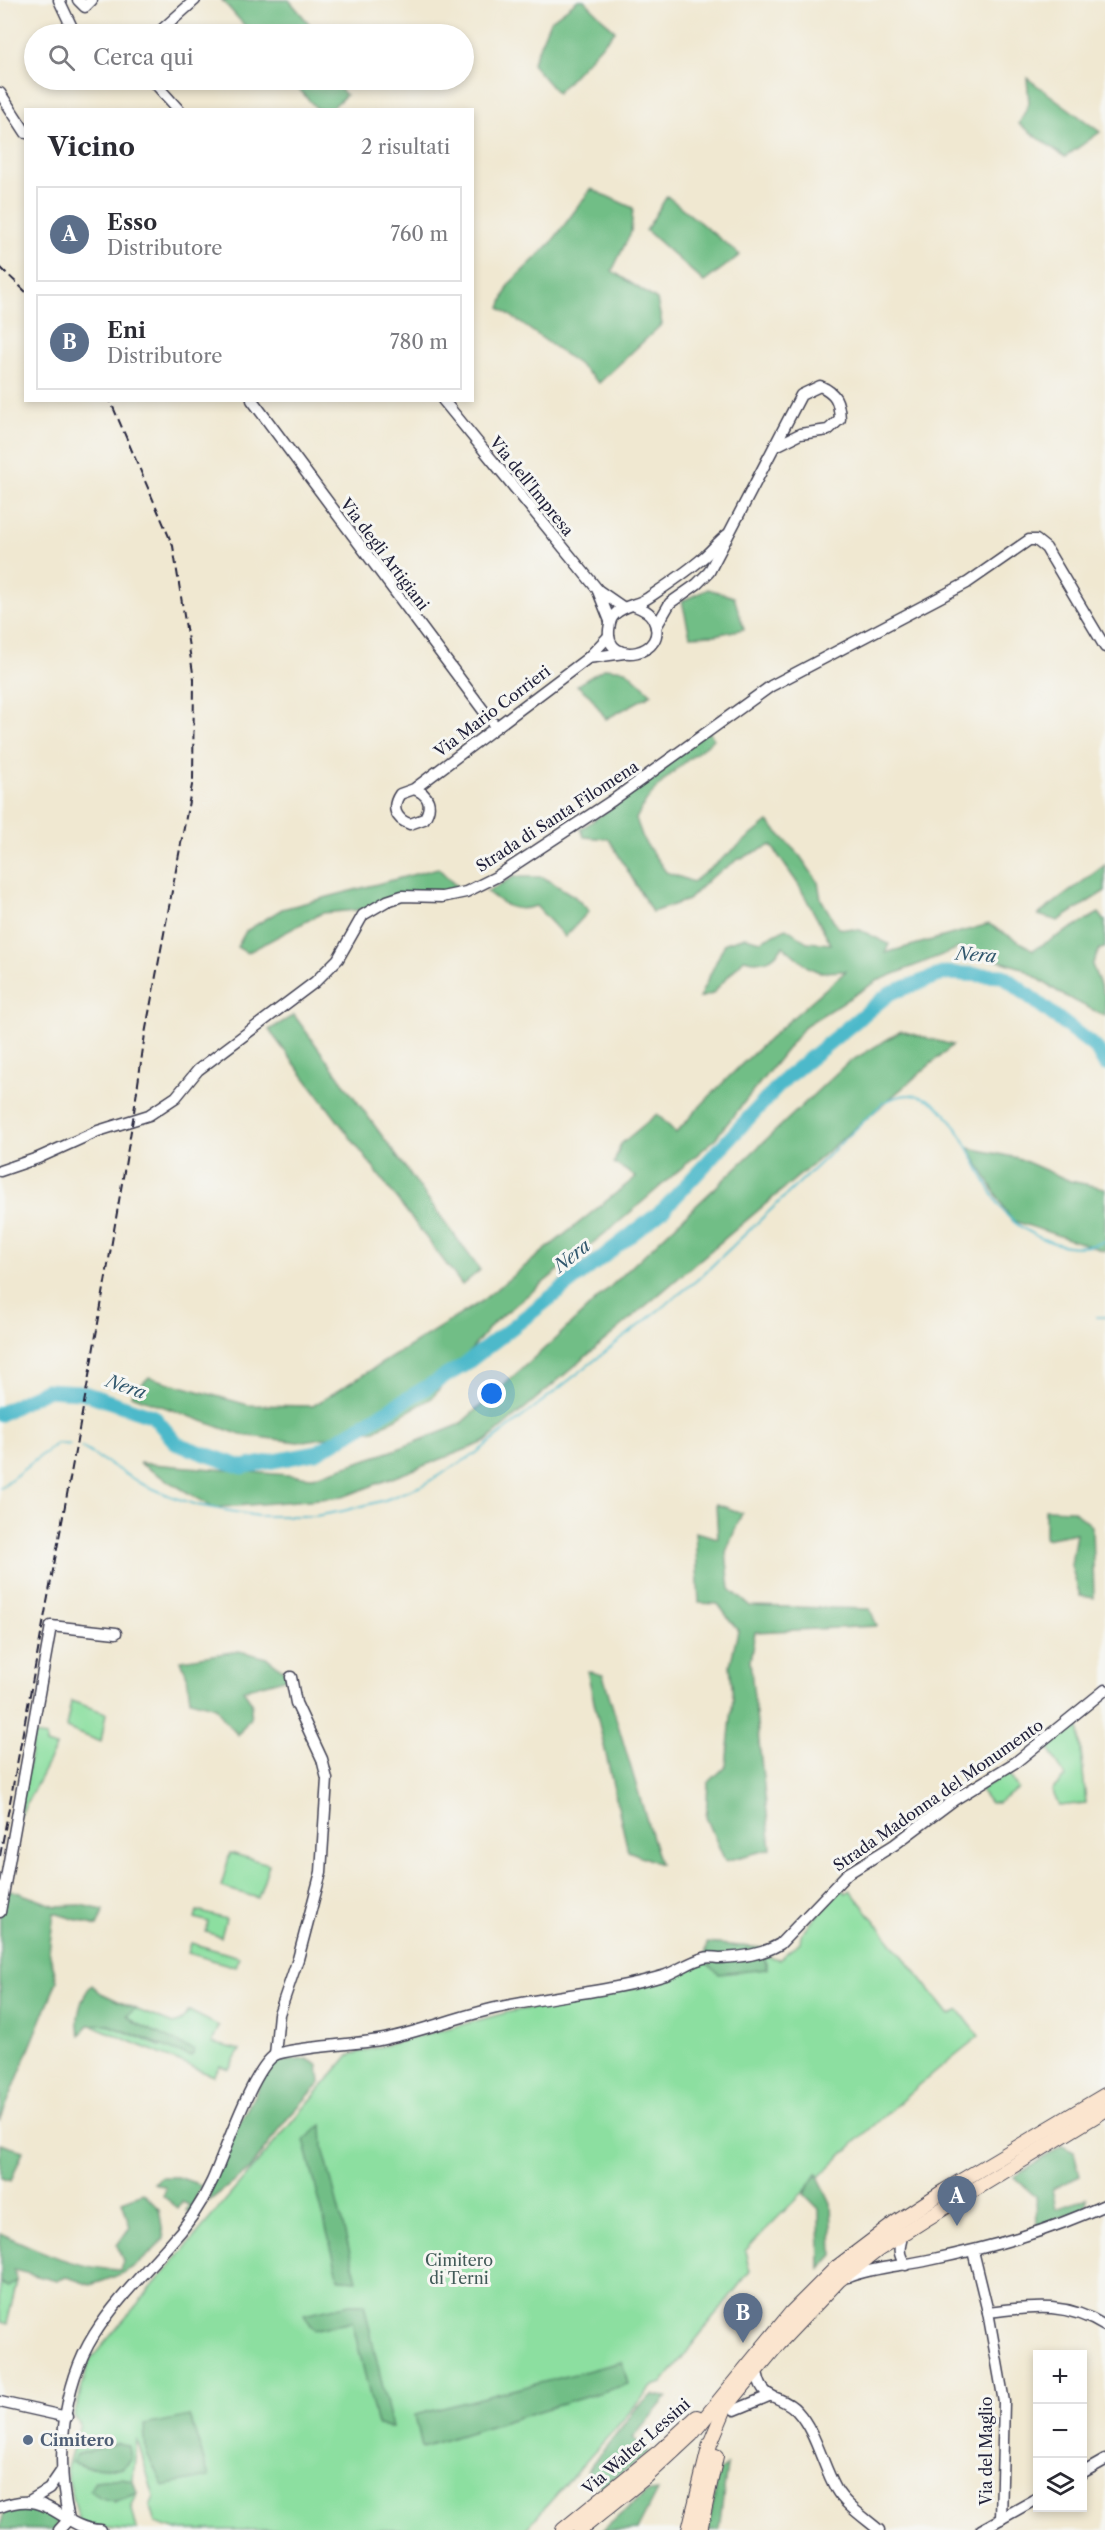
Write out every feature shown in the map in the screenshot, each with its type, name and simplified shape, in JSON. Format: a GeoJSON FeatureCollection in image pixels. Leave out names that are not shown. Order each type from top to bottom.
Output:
{"type":"FeatureCollection","features":[{"type":"Feature","properties":{"kind":"main road","name":"Via Walter Lessini"},"geometry":{"type":"LineString","coordinates":[[580,2530],[647,2476],[691,2436],[729,2386],[798,2306],[836,2268],[898,2221],[1105,2095]]}},
{"type":"Feature","properties":{"kind":"main road"},"geometry":{"type":"LineString","coordinates":[[689,2530],[710,2444],[725,2408],[779,2343],[839,2280],[879,2249],[1105,2110]]}},
{"type":"Feature","properties":{"kind":"main road"},"geometry":{"type":"LineString","coordinates":[[700,2530],[719,2442],[735,2410],[779,2343]]}},
{"type":"Feature","properties":{"kind":"main road","name":"Via Walter Lessini"},"geometry":{"type":"LineString","coordinates":[[563,2530],[660,2451],[729,2386]]}},
{"type":"Feature","properties":{"kind":"street"},"geometry":{"type":"LineString","coordinates":[[59,0],[70,24]]}},
{"type":"Feature","properties":{"kind":"street"},"geometry":{"type":"LineString","coordinates":[[78,0],[85,7],[92,0]]}},
{"type":"Feature","properties":{"kind":"street"},"geometry":{"type":"LineString","coordinates":[[168,24],[195,0]]}},
{"type":"Feature","properties":{"kind":"street"},"geometry":{"type":"LineString","coordinates":[[161,90],[177,108]]}},
{"type":"Feature","properties":{"kind":"street"},"geometry":{"type":"LineString","coordinates":[[0,93],[24,130]]}},
{"type":"Feature","properties":{"kind":"street","name":"Via Mario Corrieri"},"geometry":{"type":"LineString","coordinates":[[588,658],[624,653],[636,654],[648,650],[655,639],[656,627],[670,603],[697,584],[709,572],[801,395],[820,386],[831,391],[839,402],[840,419],[828,430],[800,435],[774,447]]}},
{"type":"Feature","properties":{"kind":"street","name":"Via degli Artigiani"},"geometry":{"type":"LineString","coordinates":[[253,402],[495,726]]}},
{"type":"Feature","properties":{"kind":"street","name":"Via dell'Impresa"},"geometry":{"type":"LineString","coordinates":[[445,402],[598,590],[624,608]]}},
{"type":"Feature","properties":{"kind":"street","name":"Via Mario Corrieri"},"geometry":{"type":"LineString","coordinates":[[624,608],[635,606],[685,572],[727,534]]}},
{"type":"Feature","properties":{"kind":"street","name":"Strada di Santa Filomena"},"geometry":{"type":"LineString","coordinates":[[0,1171],[38,1158],[99,1131],[149,1115],[176,1097],[198,1070],[315,982],[338,959],[363,915],[387,901],[402,896],[442,897],[466,892],[496,877],[613,800],[771,686],[967,583],[1029,540],[1036,540],[1046,548],[1105,647]]}},
{"type":"Feature","properties":{"kind":"street"},"geometry":{"type":"LineString","coordinates":[[685,572],[697,584]]}},
{"type":"Feature","properties":{"kind":"street","name":"Via dell'Impresa"},"geometry":{"type":"LineString","coordinates":[[598,590],[610,621]]}},
{"type":"Feature","properties":{"kind":"street"},"geometry":{"type":"LineString","coordinates":[[635,606],[645,610],[653,617],[656,627]]}},
{"type":"Feature","properties":{"kind":"street"},"geometry":{"type":"LineString","coordinates":[[624,608],[610,621],[609,636],[614,646],[624,653]]}},
{"type":"Feature","properties":{"kind":"street","name":"Via Mario Corrieri"},"geometry":{"type":"LineString","coordinates":[[414,789],[588,658],[609,636]]}},
{"type":"Feature","properties":{"kind":"street"},"geometry":{"type":"LineString","coordinates":[[0,1912],[51,1626],[116,1633]]}},
{"type":"Feature","properties":{"kind":"street"},"geometry":{"type":"LineString","coordinates":[[59,2530],[69,2518],[62,2470],[67,2417],[76,2375],[94,2335],[120,2300],[183,2230],[196,2210],[212,2183],[245,2101],[265,2066],[275,2055],[279,2014],[298,1959],[321,1872],[327,1779],[322,1759],[296,1703],[291,1677]]}},
{"type":"Feature","properties":{"kind":"street","name":"Strada Madonna del Monumento"},"geometry":{"type":"LineString","coordinates":[[275,2055],[288,2050],[347,2046],[392,2038],[501,2007],[576,1996],[643,1981],[669,1974],[709,1956],[752,1956],[767,1952],[780,1944],[847,1874],[894,1845],[954,1800],[1016,1762],[1105,1690]]}},
{"type":"Feature","properties":{"kind":"street"},"geometry":{"type":"LineString","coordinates":[[839,2280],[870,2269],[894,2268],[973,2251],[1058,2226],[1105,2205]]}},
{"type":"Feature","properties":{"kind":"street"},"geometry":{"type":"LineString","coordinates":[[894,2268],[885,2261],[879,2249],[898,2221]]}},
{"type":"Feature","properties":{"kind":"street"},"geometry":{"type":"LineString","coordinates":[[903,2234],[899,2246],[899,2257],[906,2265]]}},
{"type":"Feature","properties":{"kind":"street","name":"Via del Maglio"},"geometry":{"type":"LineString","coordinates":[[973,2251],[988,2312],[1004,2402],[1001,2519]]}},
{"type":"Feature","properties":{"kind":"street"},"geometry":{"type":"LineString","coordinates":[[988,2312],[1033,2307],[1066,2308],[1105,2326]]}},
{"type":"Feature","properties":{"kind":"street"},"geometry":{"type":"LineString","coordinates":[[758,2376],[760,2386],[769,2396],[783,2400],[805,2421],[837,2491],[879,2530]]}},
{"type":"Feature","properties":{"kind":"street"},"geometry":{"type":"LineString","coordinates":[[735,2410],[769,2396]]}},
{"type":"Feature","properties":{"kind":"street"},"geometry":{"type":"LineString","coordinates":[[0,2402],[67,2417]]}},
{"type":"Feature","properties":{"kind":"street"},"geometry":{"type":"LineString","coordinates":[[1087,2471],[1105,2460]]}},
{"type":"Feature","properties":{"kind":"street"},"geometry":{"type":"LineString","coordinates":[[29,2501],[49,2489],[62,2470]]}},
{"type":"Feature","properties":{"kind":"street","name":"Via del Maglio"},"geometry":{"type":"LineString","coordinates":[[981,2530],[1033,2501]]}},
{"type":"Feature","properties":{"kind":"street"},"geometry":{"type":"LineString","coordinates":[[0,2507],[12,2502],[41,2503],[69,2518],[79,2527],[100,2530]]}},
{"type":"Feature","properties":{"kind":"green space"},"geometry":{"type":"Polygon","coordinates":[[[222,0],[289,0],[309,24],[243,24],[222,0]]]}},
{"type":"Feature","properties":{"kind":"green space"},"geometry":{"type":"Polygon","coordinates":[[[578,0],[584,0],[615,31],[557,93],[532,64],[550,21],[578,0]]]}},
{"type":"Feature","properties":{"kind":"green space"},"geometry":{"type":"Polygon","coordinates":[[[1027,78],[1100,132],[1065,157],[1019,124],[1029,103],[1027,78]]]}},
{"type":"Feature","properties":{"kind":"green space"},"geometry":{"type":"Polygon","coordinates":[[[300,90],[341,90],[346,95],[332,108],[316,108],[300,90]]]}},
{"type":"Feature","properties":{"kind":"green space"},"geometry":{"type":"Polygon","coordinates":[[[591,189],[633,208],[631,232],[612,271],[657,300],[662,324],[599,383],[578,364],[500,308],[509,284],[551,243],[591,189]]]}},
{"type":"Feature","properties":{"kind":"green space"},"geometry":{"type":"Polygon","coordinates":[[[667,196],[740,255],[704,282],[646,230],[667,196]]]}},
{"type":"Feature","properties":{"kind":"green space"},"geometry":{"type":"Polygon","coordinates":[[[708,589],[734,597],[744,629],[715,635],[690,636],[682,601],[708,589]]]}},
{"type":"Feature","properties":{"kind":"green space"},"geometry":{"type":"Polygon","coordinates":[[[605,668],[626,670],[652,694],[606,719],[591,697],[577,685],[605,668]]]}},
{"type":"Feature","properties":{"kind":"green space"},"geometry":{"type":"Polygon","coordinates":[[[708,730],[714,739],[660,785],[636,819],[644,841],[666,872],[693,882],[768,822],[800,856],[818,882],[821,899],[838,928],[860,930],[889,944],[885,953],[989,924],[1033,950],[1099,913],[1105,921],[1105,948],[1100,949],[1092,965],[1105,997],[1105,1016],[1063,995],[1022,968],[959,948],[877,981],[806,1025],[714,1140],[619,1222],[493,1323],[432,1398],[375,1430],[298,1442],[241,1435],[131,1395],[149,1377],[248,1405],[313,1406],[479,1303],[636,1177],[614,1163],[621,1144],[657,1114],[676,1133],[737,1069],[846,971],[819,972],[808,967],[783,946],[775,955],[766,960],[744,959],[712,994],[699,998],[725,943],[745,937],[761,941],[786,928],[807,942],[831,944],[798,884],[771,845],[739,859],[709,879],[688,900],[652,912],[609,839],[584,837],[581,829],[629,794],[708,730]]]}},
{"type":"Feature","properties":{"kind":"green space"},"geometry":{"type":"Polygon","coordinates":[[[1105,865],[1105,891],[1058,921],[1038,915],[1105,865]]]}},
{"type":"Feature","properties":{"kind":"green space"},"geometry":{"type":"Polygon","coordinates":[[[438,868],[458,888],[444,894],[412,897],[368,909],[322,913],[247,953],[237,947],[246,931],[282,909],[438,868]]]}},
{"type":"Feature","properties":{"kind":"green space"},"geometry":{"type":"Polygon","coordinates":[[[513,877],[543,877],[574,896],[589,911],[565,937],[536,906],[522,909],[510,907],[487,892],[513,877]]]}},
{"type":"Feature","properties":{"kind":"green space"},"geometry":{"type":"Polygon","coordinates":[[[294,1015],[480,1270],[462,1285],[269,1030],[294,1015]]]}},
{"type":"Feature","properties":{"kind":"green space"},"geometry":{"type":"Polygon","coordinates":[[[901,1031],[953,1045],[485,1442],[343,1497],[213,1508],[139,1463],[313,1477],[395,1450],[459,1425],[555,1339],[846,1064],[901,1031]]]}},
{"type":"Feature","properties":{"kind":"green space"},"geometry":{"type":"Polygon","coordinates":[[[969,1148],[1018,1158],[1070,1181],[1105,1188],[1105,1251],[1011,1220],[969,1148]]]}},
{"type":"Feature","properties":{"kind":"green space"},"geometry":{"type":"Polygon","coordinates":[[[716,1504],[742,1513],[726,1552],[730,1589],[750,1606],[870,1609],[877,1626],[755,1632],[750,1661],[771,1849],[725,1861],[706,1817],[708,1783],[726,1766],[733,1699],[730,1665],[738,1631],[718,1604],[699,1603],[695,1532],[718,1538],[716,1504]]]}},
{"type":"Feature","properties":{"kind":"green space"},"geometry":{"type":"Polygon","coordinates":[[[1045,1509],[1073,1510],[1092,1526],[1094,1598],[1080,1596],[1071,1565],[1076,1533],[1045,1539],[1045,1509]]]}},
{"type":"Feature","properties":{"kind":"green space"},"geometry":{"type":"Polygon","coordinates":[[[239,1651],[267,1658],[286,1672],[288,1678],[243,1690],[252,1703],[250,1718],[238,1735],[216,1707],[190,1700],[187,1676],[181,1660],[239,1651]]]}},
{"type":"Feature","properties":{"kind":"green space"},"geometry":{"type":"Polygon","coordinates":[[[587,1671],[603,1675],[660,1864],[628,1851],[587,1671]]]}},
{"type":"Feature","properties":{"kind":"green space"},"geometry":{"type":"Polygon","coordinates":[[[71,1701],[106,1713],[101,1742],[66,1728],[71,1701]]]}},
{"type":"Feature","properties":{"kind":"green space"},"geometry":{"type":"Polygon","coordinates":[[[1078,1719],[1086,1803],[1059,1806],[1052,1790],[1065,1777],[1047,1744],[1078,1719]]]}},
{"type":"Feature","properties":{"kind":"green space"},"geometry":{"type":"Polygon","coordinates":[[[34,1735],[46,1737],[46,1744],[56,1747],[18,1820],[34,1735]]]}},
{"type":"Feature","properties":{"kind":"green space"},"geometry":{"type":"Polygon","coordinates":[[[1008,1772],[1018,1789],[997,1803],[990,1803],[980,1790],[1008,1772]]]}},
{"type":"Feature","properties":{"kind":"green space"},"geometry":{"type":"Polygon","coordinates":[[[230,1853],[269,1864],[258,1898],[221,1887],[230,1853]]]}},
{"type":"Feature","properties":{"kind":"green space","name":"Cimitero di Terni"},"geometry":{"type":"Polygon","coordinates":[[[840,1887],[845,1893],[850,1890],[950,2015],[959,2010],[979,2036],[858,2139],[745,2251],[750,2271],[662,2383],[653,2386],[525,2530],[178,2530],[155,2523],[150,2506],[154,2497],[137,2439],[133,2480],[95,2481],[114,2502],[137,2493],[131,2505],[137,2530],[90,2527],[80,2523],[66,2471],[80,2424],[74,2416],[89,2361],[349,2055],[509,2012],[640,1987],[705,1961],[767,1969],[764,1956],[779,1959],[800,1942],[801,1935],[840,1887]],[[118,2443],[76,2455],[72,2462],[86,2467],[122,2468],[131,2459],[128,2446],[118,2443]]]}},
{"type":"Feature","properties":{"kind":"green space"},"geometry":{"type":"Polygon","coordinates":[[[5,1888],[56,1906],[80,1905],[104,1910],[97,1926],[54,1913],[49,1951],[57,1981],[0,2121],[0,1912],[5,1888]]]}},
{"type":"Feature","properties":{"kind":"green space"},"geometry":{"type":"Polygon","coordinates":[[[197,1911],[226,1919],[221,1937],[206,1932],[208,1922],[195,1918],[197,1911]]]}},
{"type":"Feature","properties":{"kind":"green space"},"geometry":{"type":"Polygon","coordinates":[[[191,1943],[239,1957],[236,1967],[188,1953],[191,1943]]]}},
{"type":"Feature","properties":{"kind":"green space"},"geometry":{"type":"Polygon","coordinates":[[[707,1943],[762,1948],[767,1969],[719,1974],[705,1961],[707,1943]]]}},
{"type":"Feature","properties":{"kind":"green space"},"geometry":{"type":"Polygon","coordinates":[[[92,1985],[101,1993],[135,2009],[127,2015],[136,2023],[195,2051],[191,2057],[107,2024],[89,2025],[80,2035],[78,2023],[80,2009],[92,1985]]]}},
{"type":"Feature","properties":{"kind":"green space"},"geometry":{"type":"Polygon","coordinates":[[[135,2009],[173,2024],[181,2021],[189,2011],[219,2026],[212,2043],[240,2050],[229,2069],[220,2066],[213,2076],[89,2024],[106,2024],[162,2047],[129,2018],[127,2015],[135,2009]]]}},
{"type":"Feature","properties":{"kind":"green space"},"geometry":{"type":"Polygon","coordinates":[[[307,2059],[318,2065],[320,2083],[287,2119],[250,2169],[209,2201],[213,2173],[272,2062],[307,2059]]]}},
{"type":"Feature","properties":{"kind":"green space"},"geometry":{"type":"Polygon","coordinates":[[[322,2125],[323,2148],[357,2280],[339,2279],[304,2140],[322,2125]]]}},
{"type":"Feature","properties":{"kind":"green space"},"geometry":{"type":"Polygon","coordinates":[[[0,2144],[23,2151],[11,2181],[0,2178],[0,2144]]]}},
{"type":"Feature","properties":{"kind":"green space"},"geometry":{"type":"Polygon","coordinates":[[[1062,2146],[1074,2152],[1080,2176],[1052,2189],[1056,2209],[1087,2198],[1086,2207],[1037,2228],[1036,2197],[1014,2177],[1062,2146]]]}},
{"type":"Feature","properties":{"kind":"green space"},"geometry":{"type":"Polygon","coordinates":[[[817,2174],[831,2203],[833,2255],[820,2269],[819,2209],[804,2194],[817,2174]]]}},
{"type":"Feature","properties":{"kind":"green space"},"geometry":{"type":"Polygon","coordinates":[[[161,2177],[178,2177],[201,2185],[191,2212],[186,2211],[189,2205],[182,2202],[178,2208],[163,2196],[166,2188],[154,2183],[161,2177]]]}},
{"type":"Feature","properties":{"kind":"green space"},"geometry":{"type":"Polygon","coordinates":[[[143,2193],[159,2209],[164,2239],[139,2263],[113,2277],[90,2285],[66,2277],[57,2281],[14,2270],[17,2281],[8,2287],[0,2283],[0,2233],[73,2263],[120,2270],[123,2261],[117,2245],[130,2227],[122,2201],[143,2193]]]}},
{"type":"Feature","properties":{"kind":"green space"},"geometry":{"type":"Polygon","coordinates":[[[17,2281],[7,2324],[0,2322],[0,2283],[8,2287],[17,2281]]]}},
{"type":"Feature","properties":{"kind":"green space"},"geometry":{"type":"Polygon","coordinates":[[[350,2304],[364,2304],[392,2427],[377,2425],[352,2321],[314,2330],[304,2314],[350,2304]]]}},
{"type":"Feature","properties":{"kind":"green space"},"geometry":{"type":"Polygon","coordinates":[[[622,2362],[628,2384],[422,2447],[415,2415],[622,2362]]]}},
{"type":"Feature","properties":{"kind":"green space"},"geometry":{"type":"Polygon","coordinates":[[[652,2395],[667,2397],[633,2438],[649,2452],[602,2488],[587,2471],[635,2410],[652,2395]]]}},
{"type":"Feature","properties":{"kind":"green space"},"geometry":{"type":"Polygon","coordinates":[[[190,2416],[209,2477],[163,2486],[146,2451],[144,2425],[190,2416]]]}},
{"type":"Feature","properties":{"kind":"green space"},"geometry":{"type":"Polygon","coordinates":[[[118,2443],[129,2446],[131,2459],[122,2468],[86,2467],[72,2462],[76,2455],[118,2443]]]}},
{"type":"Feature","properties":{"kind":"green space"},"geometry":{"type":"Polygon","coordinates":[[[727,2466],[719,2530],[708,2530],[719,2470],[727,2466]]]}},
{"type":"Feature","properties":{"kind":"green space"},"geometry":{"type":"Polygon","coordinates":[[[121,2478],[133,2480],[137,2493],[124,2498],[107,2500],[90,2490],[95,2481],[121,2478]]]}},
{"type":"Feature","properties":{"kind":"green space"},"geometry":{"type":"Polygon","coordinates":[[[657,2491],[637,2530],[603,2530],[645,2493],[657,2491]]]}},
{"type":"Feature","properties":{"kind":"green space"},"geometry":{"type":"Polygon","coordinates":[[[31,2503],[53,2511],[57,2521],[56,2530],[0,2529],[5,2509],[31,2503]]]}},
{"type":"Feature","properties":{"kind":"waterway","name":"Nera"},"geometry":{"type":"LineString","coordinates":[[0,1414],[46,1390],[81,1392],[153,1416],[177,1444],[242,1467],[316,1453],[464,1365],[663,1210],[786,1078],[890,993],[945,973],[1003,976],[1096,1048],[1105,1064]]}},
{"type":"Feature","properties":{"kind":"waterway"},"geometry":{"type":"LineString","coordinates":[[81,1447],[140,1483],[170,1496],[197,1505],[257,1516],[315,1516],[343,1511],[385,1500],[421,1486],[475,1454],[697,1280],[883,1103],[906,1095],[926,1098],[943,1111],[970,1151],[993,1196],[1005,1213],[1020,1227],[1045,1240],[1065,1246],[1078,1247],[1105,1241]]}},
{"type":"Feature","properties":{"kind":"waterway"},"geometry":{"type":"LineString","coordinates":[[1096,1317],[1105,1317]]}},
{"type":"Feature","properties":{"kind":"waterway"},"geometry":{"type":"LineString","coordinates":[[0,1488],[57,1443],[70,1445]]}},
{"type":"Feature","properties":{"kind":"railway"},"geometry":{"type":"LineString","coordinates":[[0,267],[24,290]]}},
{"type":"Feature","properties":{"kind":"railway"},"geometry":{"type":"LineString","coordinates":[[0,1856],[89,1376],[133,1119],[145,1034],[193,780],[194,679],[173,546],[111,402]]}},
{"type":"Feature","properties":{"kind":"place","name":"Esso"},"geometry":{"type":"Point","coordinates":[957,2226]}},
{"type":"Feature","properties":{"kind":"place","name":"Eni"},"geometry":{"type":"Point","coordinates":[743,2343]}},
{"type":"Feature","properties":{"kind":"place","name":"Cimitero"},"geometry":{"type":"Point","coordinates":[28,2440]}}]}
